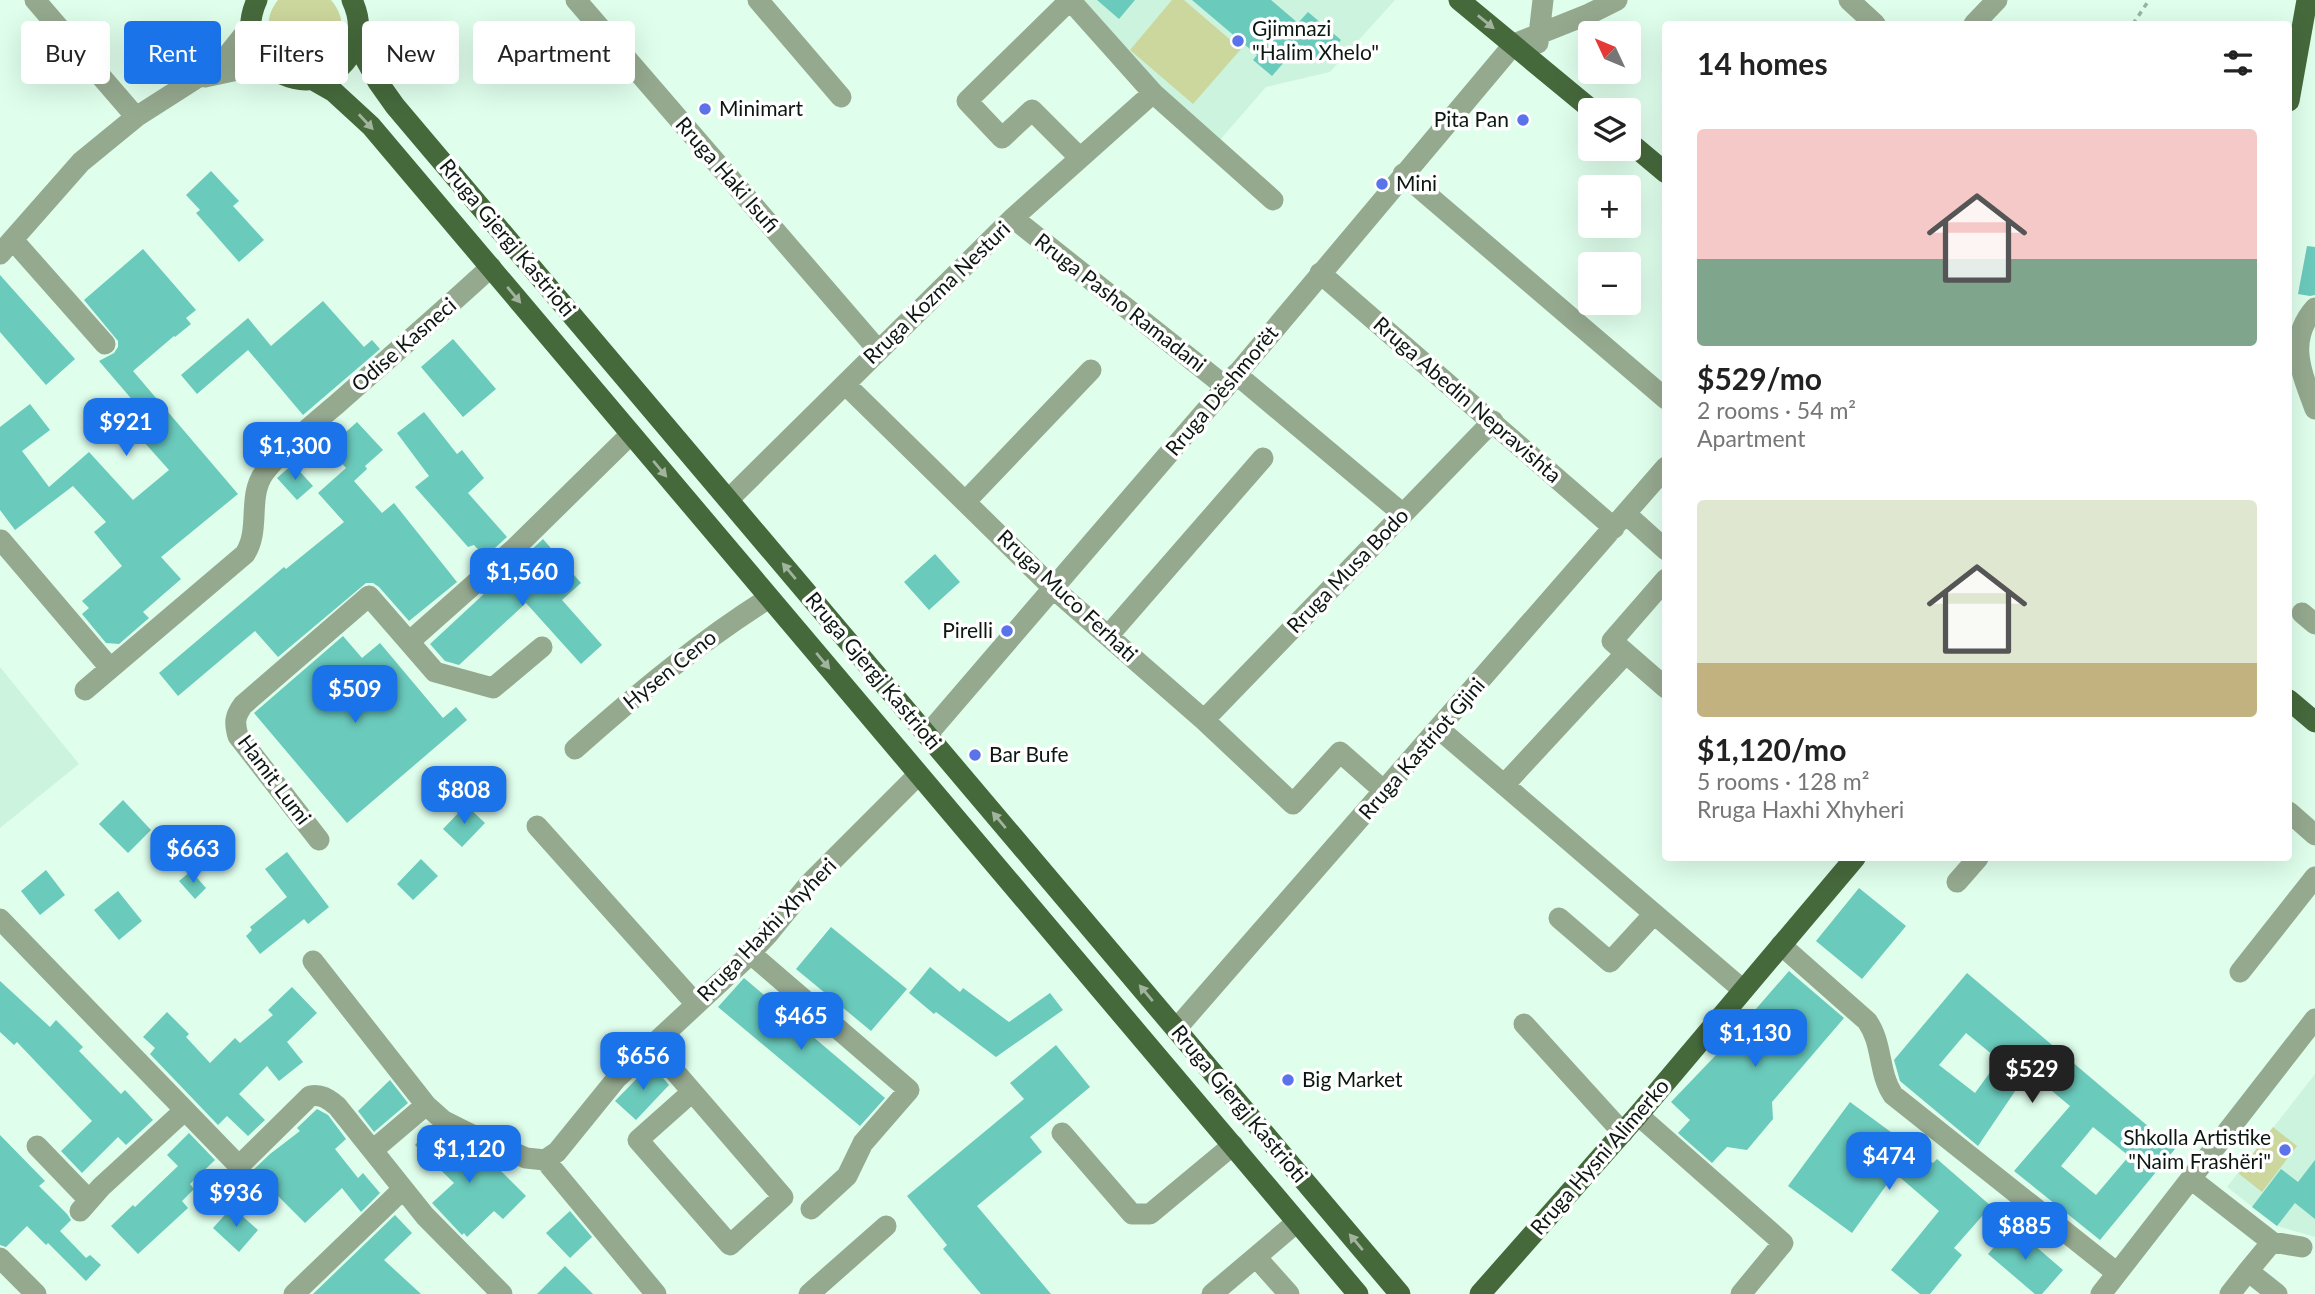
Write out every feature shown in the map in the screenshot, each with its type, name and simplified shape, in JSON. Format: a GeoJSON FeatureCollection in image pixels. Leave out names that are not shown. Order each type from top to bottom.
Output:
{"type":"FeatureCollection","features":[{"type":"Feature","properties":{"kind":"main road"},"geometry":{"type":"LineString","coordinates":[[252,21],[257,0]]}},
{"type":"Feature","properties":{"kind":"main road","name":"Rruga Gjergj Kastrioti"},"geometry":{"type":"LineString","coordinates":[[352,0],[357,32],[378,82],[395,106],[1400,1294]]}},
{"type":"Feature","properties":{"kind":"main road"},"geometry":{"type":"LineString","coordinates":[[348,56],[352,51],[366,0]]}},
{"type":"Feature","properties":{"kind":"main road"},"geometry":{"type":"LineString","coordinates":[[1459,0],[1578,98]]}},
{"type":"Feature","properties":{"kind":"main road"},"geometry":{"type":"LineString","coordinates":[[2292,83],[2306,0]]}},
{"type":"Feature","properties":{"kind":"main road","name":"Rruga Gjergj Kastrioti"},"geometry":{"type":"LineString","coordinates":[[320,84],[334,92],[370,126],[491,267],[1358,1294]]}},
{"type":"Feature","properties":{"kind":"main road"},"geometry":{"type":"LineString","coordinates":[[1641,152],[1662,170]]}},
{"type":"Feature","properties":{"kind":"main road"},"geometry":{"type":"LineString","coordinates":[[2292,703],[2315,722]]}},
{"type":"Feature","properties":{"kind":"main road","name":"Rruga Hysni Alimerko"},"geometry":{"type":"LineString","coordinates":[[1480,1294],[1638,1115],[1852,861]]}},
{"type":"Feature","properties":{"kind":"street"},"geometry":{"type":"LineString","coordinates":[[35,0],[136,117]]}},
{"type":"Feature","properties":{"kind":"street","name":"Rruga Haki Isufi"},"geometry":{"type":"LineString","coordinates":[[576,0],[878,350]]}},
{"type":"Feature","properties":{"kind":"street"},"geometry":{"type":"LineString","coordinates":[[758,0],[841,97]]}},
{"type":"Feature","properties":{"kind":"street"},"geometry":{"type":"LineString","coordinates":[[1080,158],[1032,110],[1002,138],[967,101],[1070,0],[1153,93],[1273,200]]}},
{"type":"Feature","properties":{"kind":"street"},"geometry":{"type":"LineString","coordinates":[[1535,62],[1543,0]]}},
{"type":"Feature","properties":{"kind":"street"},"geometry":{"type":"LineString","coordinates":[[1514,44],[1617,0]]}},
{"type":"Feature","properties":{"kind":"street"},"geometry":{"type":"LineString","coordinates":[[1849,0],[1872,21]]}},
{"type":"Feature","properties":{"kind":"street"},"geometry":{"type":"LineString","coordinates":[[1977,21],[1997,0]]}},
{"type":"Feature","properties":{"kind":"street","name":"Rruga Dëshmorët"},"geometry":{"type":"LineString","coordinates":[[928,735],[1231,381],[1514,44]]}},
{"type":"Feature","properties":{"kind":"street"},"geometry":{"type":"LineString","coordinates":[[221,62],[235,45]]}},
{"type":"Feature","properties":{"kind":"street"},"geometry":{"type":"LineString","coordinates":[[104,344],[6,247],[81,162],[136,117],[189,84]]}},
{"type":"Feature","properties":{"kind":"street","name":"Rruga Kozma Nesturi"},"geometry":{"type":"LineString","coordinates":[[729,499],[1013,218],[1153,93]]}},
{"type":"Feature","properties":{"kind":"street"},"geometry":{"type":"LineString","coordinates":[[1403,174],[1662,396]]}},
{"type":"Feature","properties":{"kind":"street","name":"Rruga Pasho Ramadani"},"geometry":{"type":"LineString","coordinates":[[1013,218],[1403,514]]}},
{"type":"Feature","properties":{"kind":"street","name":"Odise Kasneci"},"geometry":{"type":"LineString","coordinates":[[85,690],[245,554],[252,544],[259,481],[266,470],[318,420],[491,267]]}},
{"type":"Feature","properties":{"kind":"street","name":"Rruga Abedin Nepravishta"},"geometry":{"type":"LineString","coordinates":[[1320,273],[1493,421],[1620,521],[1662,547]]}},
{"type":"Feature","properties":{"kind":"street"},"geometry":{"type":"LineString","coordinates":[[2315,308],[2304,321],[2293,353],[2315,409]]}},
{"type":"Feature","properties":{"kind":"street"},"geometry":{"type":"LineString","coordinates":[[965,502],[1091,370]]}},
{"type":"Feature","properties":{"kind":"street","name":"Rruga Muco Ferhati"},"geometry":{"type":"LineString","coordinates":[[845,384],[1054,589],[1204,720],[1293,804],[1340,752],[1384,791]]}},
{"type":"Feature","properties":{"kind":"street","name":"Rruga Musa Bodo"},"geometry":{"type":"LineString","coordinates":[[1204,720],[1493,421]]}},
{"type":"Feature","properties":{"kind":"street"},"geometry":{"type":"LineString","coordinates":[[542,647],[494,688],[435,672],[409,642],[516,547],[631,435]]}},
{"type":"Feature","properties":{"kind":"street"},"geometry":{"type":"LineString","coordinates":[[1108,636],[1263,458]]}},
{"type":"Feature","properties":{"kind":"street","name":"Rruga Kastriot Gjini"},"geometry":{"type":"LineString","coordinates":[[1176,1029],[1662,472]]}},
{"type":"Feature","properties":{"kind":"street"},"geometry":{"type":"LineString","coordinates":[[1,540],[110,668]]}},
{"type":"Feature","properties":{"kind":"street"},"geometry":{"type":"LineString","coordinates":[[1662,584],[1612,641],[1662,684]]}},
{"type":"Feature","properties":{"kind":"street","name":"Hamit Lumi"},"geometry":{"type":"LineString","coordinates":[[319,840],[238,736],[235,716],[243,705],[369,596],[409,642]]}},
{"type":"Feature","properties":{"kind":"street","name":"Hysen Ceno"},"geometry":{"type":"LineString","coordinates":[[575,749],[695,648],[769,598]]}},
{"type":"Feature","properties":{"kind":"street"},"geometry":{"type":"LineString","coordinates":[[1504,785],[1626,653]]}},
{"type":"Feature","properties":{"kind":"street"},"geometry":{"type":"LineString","coordinates":[[1439,729],[1743,990]]}},
{"type":"Feature","properties":{"kind":"street","name":"Rruga Haxhi Xhyheri"},"geometry":{"type":"LineString","coordinates":[[545,1160],[557,1152],[617,1078],[750,953],[808,885],[918,775]]}},
{"type":"Feature","properties":{"kind":"street"},"geometry":{"type":"LineString","coordinates":[[2292,815],[2315,835]]}},
{"type":"Feature","properties":{"kind":"street"},"geometry":{"type":"LineString","coordinates":[[537,826],[696,1004]]}},
{"type":"Feature","properties":{"kind":"street"},"geometry":{"type":"LineString","coordinates":[[1957,881],[1975,861]]}},
{"type":"Feature","properties":{"kind":"street"},"geometry":{"type":"LineString","coordinates":[[2240,972],[2315,877]]}},
{"type":"Feature","properties":{"kind":"street"},"geometry":{"type":"LineString","coordinates":[[1559,918],[1610,962],[1654,914]]}},
{"type":"Feature","properties":{"kind":"street"},"geometry":{"type":"LineString","coordinates":[[0,919],[239,1166],[310,1096],[318,1094],[337,1107],[402,1190],[446,1240],[502,1294]]}},
{"type":"Feature","properties":{"kind":"street"},"geometry":{"type":"LineString","coordinates":[[1781,946],[1867,1021],[1875,1032],[1887,1085],[1893,1095],[2117,1273]]}},
{"type":"Feature","properties":{"kind":"street"},"geometry":{"type":"LineString","coordinates":[[750,953],[909,1090],[863,1143],[847,1176],[811,1209]]}},
{"type":"Feature","properties":{"kind":"street"},"geometry":{"type":"LineString","coordinates":[[313,961],[426,1105],[444,1121],[470,1135],[526,1158],[545,1160],[656,1294]]}},
{"type":"Feature","properties":{"kind":"street"},"geometry":{"type":"LineString","coordinates":[[2101,1294],[2315,1019]]}},
{"type":"Feature","properties":{"kind":"street"},"geometry":{"type":"LineString","coordinates":[[1524,1024],[1622,1133]]}},
{"type":"Feature","properties":{"kind":"street"},"geometry":{"type":"LineString","coordinates":[[652,1045],[783,1197],[730,1245],[638,1140],[692,1092]]}},
{"type":"Feature","properties":{"kind":"street"},"geometry":{"type":"LineString","coordinates":[[373,1150],[426,1105]]}},
{"type":"Feature","properties":{"kind":"street"},"geometry":{"type":"LineString","coordinates":[[37,1146],[85,1205],[185,1110]]}},
{"type":"Feature","properties":{"kind":"street"},"geometry":{"type":"LineString","coordinates":[[1638,1115],[1783,1243],[1741,1294]]}},
{"type":"Feature","properties":{"kind":"street"},"geometry":{"type":"LineString","coordinates":[[1062,1133],[1132,1214],[1150,1214],[1233,1145]]}},
{"type":"Feature","properties":{"kind":"street"},"geometry":{"type":"LineString","coordinates":[[2191,1179],[2272,1242],[2302,1247]]}},
{"type":"Feature","properties":{"kind":"street"},"geometry":{"type":"LineString","coordinates":[[295,1294],[402,1190]]}},
{"type":"Feature","properties":{"kind":"street"},"geometry":{"type":"LineString","coordinates":[[1213,1294],[1297,1222]]}},
{"type":"Feature","properties":{"kind":"street"},"geometry":{"type":"LineString","coordinates":[[809,1294],[886,1226]]}},
{"type":"Feature","properties":{"kind":"street"},"geometry":{"type":"LineString","coordinates":[[2230,1294],[2272,1242]]}},
{"type":"Feature","properties":{"kind":"street"},"geometry":{"type":"LineString","coordinates":[[1256,1256],[1289,1294]]}},
{"type":"Feature","properties":{"kind":"street"},"geometry":{"type":"LineString","coordinates":[[0,1258],[36,1294]]}},
{"type":"Feature","properties":{"kind":"street"},"geometry":{"type":"LineString","coordinates":[[2248,1271],[2277,1294]]}},
{"type":"Feature","properties":{"kind":"path"},"geometry":{"type":"LineString","coordinates":[[2135,21],[2149,0]]}},
{"type":"Feature","properties":{"kind":"shaded area","name":"Gjimnazi \"Halim Xhelo\""},"geometry":{"type":"Polygon","coordinates":[[[1084,0],[1395,0],[1330,72],[1266,87],[1219,141],[1160,87],[1084,0]]]}},
{"type":"Feature","properties":{"kind":"shaded area"},"geometry":{"type":"Polygon","coordinates":[[[0,667],[79,764],[0,828],[0,667]]]}},
{"type":"Feature","properties":{"kind":"shaded area","name":"Shkolla Artistike \"Naim Frashëri\""},"geometry":{"type":"Polygon","coordinates":[[[2315,1074],[2315,1237],[2277,1226],[2227,1187],[2315,1074]]]}},
{"type":"Feature","properties":{"kind":"green space"},"geometry":{"type":"Polygon","coordinates":[[[278,0],[331,0],[341,21],[269,21],[278,0]]]}},
{"type":"Feature","properties":{"kind":"green space"},"geometry":{"type":"Polygon","coordinates":[[[1172,0],[1184,0],[1241,49],[1193,104],[1130,50],[1172,0]]]}},
{"type":"Feature","properties":{"kind":"green space"},"geometry":{"type":"Polygon","coordinates":[[[2273,1127],[2297,1146],[2262,1192],[2238,1173],[2273,1127]]]}},
{"type":"Feature","properties":{"kind":"building"},"geometry":{"type":"Polygon","coordinates":[[[1097,0],[1135,0],[1119,19],[1097,0]]]}},
{"type":"Feature","properties":{"kind":"building"},"geometry":{"type":"Polygon","coordinates":[[[1192,0],[1271,0],[1298,23],[1308,12],[1341,40],[1321,64],[1299,45],[1272,76],[1253,60],[1257,55],[1192,0]]]}},
{"type":"Feature","properties":{"kind":"building"},"geometry":{"type":"Polygon","coordinates":[[[211,171],[239,201],[233,206],[264,240],[239,262],[196,213],[200,210],[186,195],[211,171]]]}},
{"type":"Feature","properties":{"kind":"building"},"geometry":{"type":"Polygon","coordinates":[[[2307,246],[2315,247],[2315,295],[2310,296],[2298,294],[2307,246]]]}},
{"type":"Feature","properties":{"kind":"building"},"geometry":{"type":"Polygon","coordinates":[[[143,249],[196,310],[186,318],[191,324],[133,371],[238,494],[161,557],[181,579],[143,612],[149,618],[119,644],[106,643],[82,614],[89,608],[82,601],[122,566],[94,532],[106,522],[73,486],[15,530],[0,510],[0,427],[30,404],[50,430],[22,451],[49,487],[89,452],[133,500],[169,470],[127,423],[131,418],[125,412],[135,403],[99,361],[114,353],[118,341],[84,300],[143,249]]]}},
{"type":"Feature","properties":{"kind":"building"},"geometry":{"type":"Polygon","coordinates":[[[0,275],[75,359],[46,385],[0,332],[0,275]]]}},
{"type":"Feature","properties":{"kind":"building"},"geometry":{"type":"Polygon","coordinates":[[[323,301],[364,347],[372,340],[380,349],[303,415],[248,350],[197,394],[181,375],[248,318],[271,346],[323,301]]]}},
{"type":"Feature","properties":{"kind":"building"},"geometry":{"type":"Polygon","coordinates":[[[453,339],[496,389],[463,417],[421,367],[453,339]]]}},
{"type":"Feature","properties":{"kind":"building"},"geometry":{"type":"Polygon","coordinates":[[[424,412],[457,454],[462,450],[484,478],[468,493],[507,537],[485,557],[474,545],[468,547],[415,487],[429,476],[397,433],[424,412]]]}},
{"type":"Feature","properties":{"kind":"building"},"geometry":{"type":"Polygon","coordinates":[[[357,422],[383,450],[365,466],[367,469],[354,481],[382,513],[394,503],[457,582],[409,621],[379,587],[366,583],[278,657],[255,631],[178,696],[159,673],[284,567],[286,569],[344,522],[318,493],[346,468],[328,448],[357,422]]]}},
{"type":"Feature","properties":{"kind":"building"},"geometry":{"type":"Polygon","coordinates":[[[293,464],[313,486],[297,500],[277,478],[293,464]]]}},
{"type":"Feature","properties":{"kind":"building"},"geometry":{"type":"Polygon","coordinates":[[[543,539],[581,583],[562,600],[602,645],[581,664],[526,603],[459,665],[445,661],[430,644],[543,539]]]}},
{"type":"Feature","properties":{"kind":"building"},"geometry":{"type":"Polygon","coordinates":[[[935,554],[960,582],[929,610],[904,582],[935,554]]]}},
{"type":"Feature","properties":{"kind":"building"},"geometry":{"type":"Polygon","coordinates":[[[343,636],[362,658],[380,643],[443,718],[456,707],[467,720],[347,823],[254,713],[343,636]]]}},
{"type":"Feature","properties":{"kind":"building"},"geometry":{"type":"Polygon","coordinates":[[[123,800],[151,830],[128,853],[99,824],[123,800]]]}},
{"type":"Feature","properties":{"kind":"building"},"geometry":{"type":"Polygon","coordinates":[[[466,805],[485,823],[462,847],[443,829],[466,805]]]}},
{"type":"Feature","properties":{"kind":"building"},"geometry":{"type":"Polygon","coordinates":[[[287,852],[329,907],[308,924],[304,919],[260,954],[246,936],[252,930],[250,927],[287,897],[265,869],[287,852]]]}},
{"type":"Feature","properties":{"kind":"building"},"geometry":{"type":"Polygon","coordinates":[[[421,859],[438,876],[413,900],[397,884],[421,859]]]}},
{"type":"Feature","properties":{"kind":"building"},"geometry":{"type":"Polygon","coordinates":[[[46,870],[65,895],[40,915],[21,891],[46,870]]]}},
{"type":"Feature","properties":{"kind":"building"},"geometry":{"type":"Polygon","coordinates":[[[191,871],[206,888],[195,899],[179,881],[191,871]]]}},
{"type":"Feature","properties":{"kind":"building"},"geometry":{"type":"Polygon","coordinates":[[[1859,888],[1906,926],[1862,979],[1816,941],[1859,888]]]}},
{"type":"Feature","properties":{"kind":"building"},"geometry":{"type":"Polygon","coordinates":[[[118,891],[142,921],[119,940],[94,910],[118,891]]]}},
{"type":"Feature","properties":{"kind":"building"},"geometry":{"type":"Polygon","coordinates":[[[831,927],[907,989],[871,1031],[796,969],[831,927]]]}},
{"type":"Feature","properties":{"kind":"building"},"geometry":{"type":"Polygon","coordinates":[[[930,967],[960,992],[963,988],[1009,1022],[1050,993],[1063,1010],[996,1057],[936,1012],[934,1014],[909,993],[930,967]]]}},
{"type":"Feature","properties":{"kind":"building"},"geometry":{"type":"Polygon","coordinates":[[[1789,971],[1844,1018],[1772,1102],[1773,1119],[1747,1150],[1727,1147],[1712,1163],[1678,1133],[1690,1120],[1671,1102],[1789,971]]]}},
{"type":"Feature","properties":{"kind":"building"},"geometry":{"type":"Polygon","coordinates":[[[1967,973],[2175,1149],[2100,1240],[2014,1171],[2070,1106],[2028,1072],[1978,1146],[1900,1081],[1894,1060],[1967,973]],[[1966,1033],[1939,1065],[1975,1093],[1999,1060],[1966,1033]],[[2093,1127],[2061,1166],[2096,1195],[2129,1156],[2093,1127]]]}},
{"type":"Feature","properties":{"kind":"building"},"geometry":{"type":"Polygon","coordinates":[[[744,978],[885,1098],[860,1126],[718,1007],[744,978]]]}},
{"type":"Feature","properties":{"kind":"building"},"geometry":{"type":"Polygon","coordinates":[[[0,981],[50,1027],[56,1020],[83,1047],[79,1051],[121,1094],[125,1090],[153,1120],[126,1145],[118,1137],[82,1173],[61,1151],[92,1121],[17,1042],[14,1045],[0,1032],[0,981]]]}},
{"type":"Feature","properties":{"kind":"building"},"geometry":{"type":"Polygon","coordinates":[[[292,987],[317,1013],[287,1042],[303,1062],[279,1081],[267,1066],[239,1094],[265,1120],[248,1136],[227,1116],[218,1125],[150,1054],[155,1048],[143,1037],[167,1012],[189,1034],[186,1037],[210,1063],[235,1038],[240,1043],[273,1015],[268,1010],[292,987]]]}},
{"type":"Feature","properties":{"kind":"building"},"geometry":{"type":"Polygon","coordinates":[[[1056,1045],[1090,1087],[1030,1137],[1042,1152],[977,1206],[1051,1294],[981,1294],[943,1249],[947,1245],[907,1196],[1024,1099],[1010,1083],[1056,1045]]]}},
{"type":"Feature","properties":{"kind":"building"},"geometry":{"type":"Polygon","coordinates":[[[651,1064],[669,1085],[636,1120],[615,1101],[651,1064]]]}},
{"type":"Feature","properties":{"kind":"building"},"geometry":{"type":"Polygon","coordinates":[[[390,1080],[408,1103],[374,1132],[358,1111],[390,1080]]]}},
{"type":"Feature","properties":{"kind":"building"},"geometry":{"type":"Polygon","coordinates":[[[1850,1102],[1933,1163],[1937,1159],[1991,1206],[1954,1248],[1962,1255],[1930,1294],[1920,1294],[1891,1270],[1939,1211],[1895,1173],[1852,1233],[1788,1186],[1850,1102]]]}},
{"type":"Feature","properties":{"kind":"building"},"geometry":{"type":"Polygon","coordinates":[[[317,1109],[328,1115],[346,1139],[335,1149],[358,1178],[363,1173],[380,1193],[361,1212],[342,1188],[305,1223],[275,1193],[270,1197],[251,1172],[300,1131],[297,1128],[317,1109]]]}},
{"type":"Feature","properties":{"kind":"building"},"geometry":{"type":"Polygon","coordinates":[[[432,1128],[454,1141],[479,1165],[487,1157],[526,1196],[503,1219],[494,1211],[467,1237],[464,1233],[462,1235],[432,1203],[454,1183],[415,1145],[432,1128]]]}},
{"type":"Feature","properties":{"kind":"building"},"geometry":{"type":"Polygon","coordinates":[[[189,1133],[215,1160],[190,1184],[194,1189],[182,1201],[188,1208],[138,1254],[111,1226],[178,1166],[167,1155],[189,1133]]]}},
{"type":"Feature","properties":{"kind":"building"},"geometry":{"type":"Polygon","coordinates":[[[0,1135],[45,1181],[39,1186],[71,1220],[60,1231],[86,1258],[90,1255],[101,1265],[86,1281],[27,1226],[6,1247],[0,1245],[0,1135]]]}},
{"type":"Feature","properties":{"kind":"building"},"geometry":{"type":"Polygon","coordinates":[[[2315,1160],[2315,1219],[2295,1203],[2277,1226],[2252,1207],[2281,1169],[2298,1182],[2315,1160]]]}},
{"type":"Feature","properties":{"kind":"building"},"geometry":{"type":"Polygon","coordinates":[[[232,1207],[258,1230],[239,1252],[213,1228],[232,1207]]]}},
{"type":"Feature","properties":{"kind":"building"},"geometry":{"type":"Polygon","coordinates":[[[570,1211],[592,1237],[570,1258],[546,1233],[570,1211]]]}},
{"type":"Feature","properties":{"kind":"building"},"geometry":{"type":"Polygon","coordinates":[[[395,1215],[412,1233],[384,1260],[421,1294],[313,1294],[395,1215]]]}},
{"type":"Feature","properties":{"kind":"building"},"geometry":{"type":"Polygon","coordinates":[[[2012,1226],[2063,1270],[2042,1294],[2035,1294],[1988,1254],[2012,1226]]]}},
{"type":"Feature","properties":{"kind":"building"},"geometry":{"type":"Polygon","coordinates":[[[565,1266],[593,1294],[537,1294],[565,1266]]]}},
{"type":"Feature","properties":{"kind":"place","name":"Gjimnazi \"Halim Xhelo\""},"geometry":{"type":"Point","coordinates":[1238,41]}},
{"type":"Feature","properties":{"kind":"place","name":"Minimart"},"geometry":{"type":"Point","coordinates":[705,109]}},
{"type":"Feature","properties":{"kind":"place","name":"Pita Pan"},"geometry":{"type":"Point","coordinates":[1523,120]}},
{"type":"Feature","properties":{"kind":"place","name":"Mini"},"geometry":{"type":"Point","coordinates":[1382,184]}},
{"type":"Feature","properties":{"kind":"place","name":"Pirelli"},"geometry":{"type":"Point","coordinates":[1007,631]}},
{"type":"Feature","properties":{"kind":"place","name":"Bar Bufe"},"geometry":{"type":"Point","coordinates":[975,755]}},
{"type":"Feature","properties":{"kind":"place","name":"Big Market"},"geometry":{"type":"Point","coordinates":[1288,1080]}},
{"type":"Feature","properties":{"kind":"place","name":"Shkolla Artistike \"Naim Frashëri\""},"geometry":{"type":"Point","coordinates":[2285,1150]}}]}
